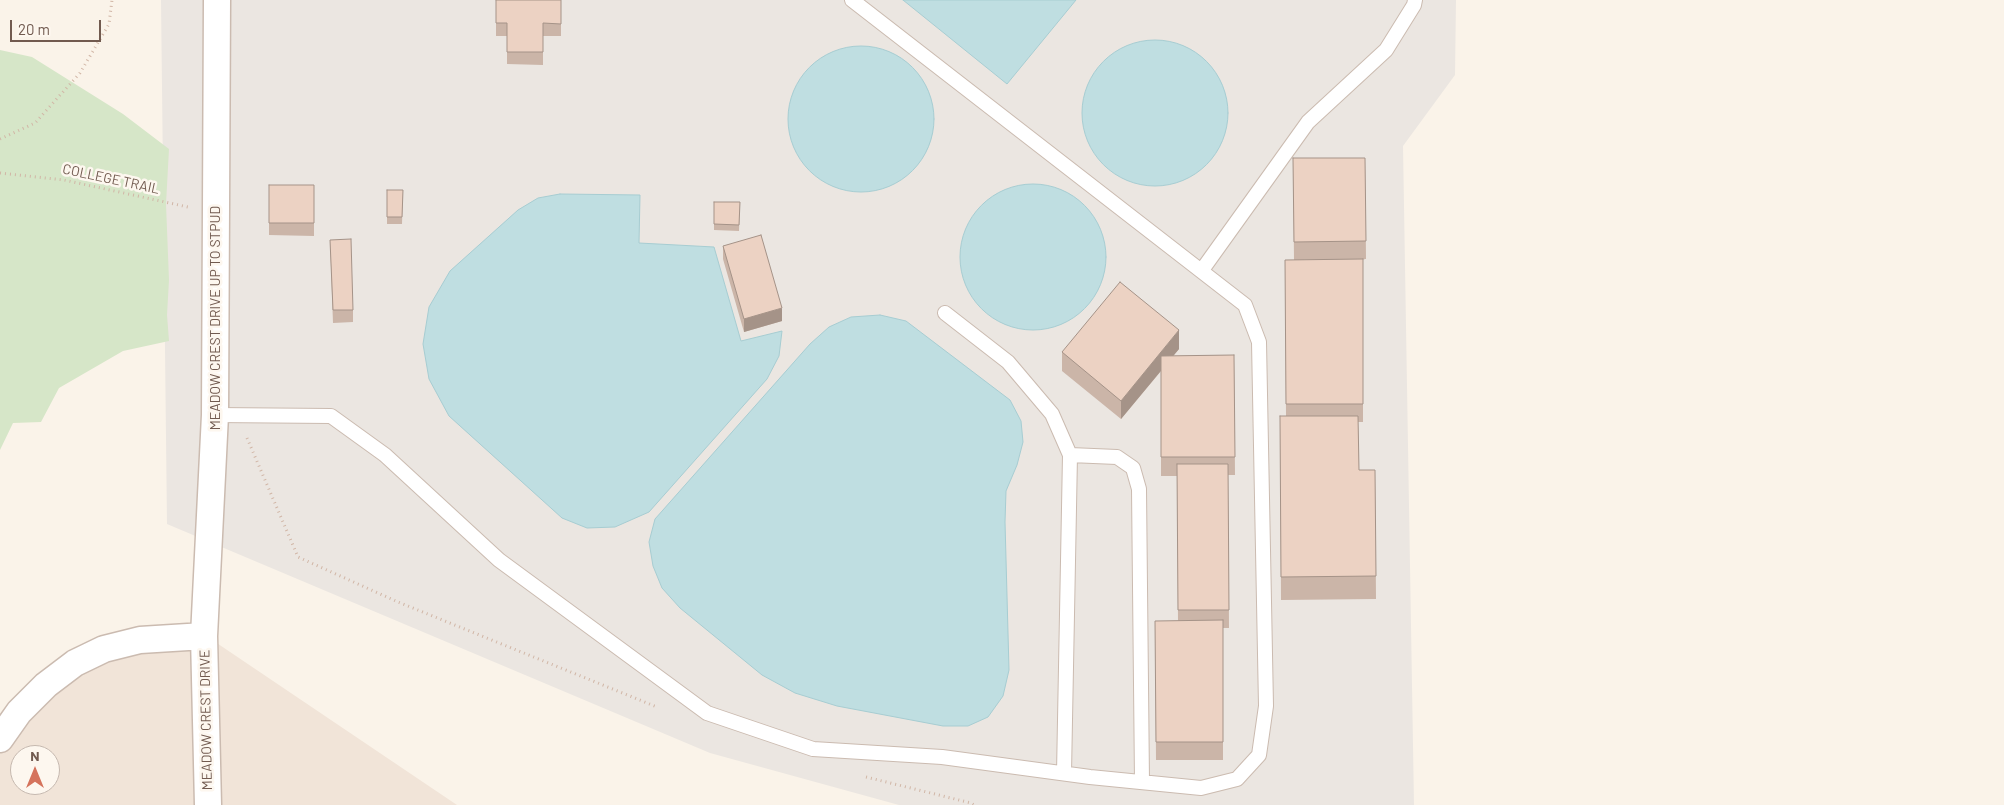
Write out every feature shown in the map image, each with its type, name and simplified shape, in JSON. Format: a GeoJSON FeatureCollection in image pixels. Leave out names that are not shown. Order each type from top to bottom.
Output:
{"type":"FeatureCollection","features":[{"type":"Feature","properties":{"kind":"street","name":"MEADOW CREST DRIVE UP TO STPUD"},"geometry":{"type":"LineString","coordinates":[[204,636],[226,416],[216,214],[216,0]]}},
{"type":"Feature","properties":{"kind":"street"},"geometry":{"type":"LineString","coordinates":[[0,740],[19,712],[46,685],[75,664],[104,649],[140,640],[204,636]]}},
{"type":"Feature","properties":{"kind":"street","name":"MEADOW CREST DRIVE"},"geometry":{"type":"LineString","coordinates":[[204,636],[208,805]]}},
{"type":"Feature","properties":{"kind":"lane"},"geometry":{"type":"LineString","coordinates":[[226,416],[331,416],[385,455],[500,560],[706,713],[813,749],[942,757],[1201,788],[1237,779],[1260,755],[1266,706],[1259,342],[1245,305],[852,0]]}},
{"type":"Feature","properties":{"kind":"lane"},"geometry":{"type":"LineString","coordinates":[[1202,270],[1308,122],[1386,50],[1414,5],[1415,0]]}},
{"type":"Feature","properties":{"kind":"lane"},"geometry":{"type":"LineString","coordinates":[[944,313],[1008,362],[1052,414],[1070,455],[1064,773]]}},
{"type":"Feature","properties":{"kind":"lane"},"geometry":{"type":"LineString","coordinates":[[1070,455],[1117,457],[1132,468],[1139,489],[1142,782]]}},
{"type":"Feature","properties":{"kind":"path"},"geometry":{"type":"LineString","coordinates":[[0,138],[35,123],[80,73],[109,24],[112,0]]}},
{"type":"Feature","properties":{"kind":"path","name":"COLLEGE TRAIL"},"geometry":{"type":"LineString","coordinates":[[0,172],[64,180],[216,214]]}},
{"type":"Feature","properties":{"kind":"path"},"geometry":{"type":"LineString","coordinates":[[226,416],[298,557],[398,602],[664,710]]}},
{"type":"Feature","properties":{"kind":"path"},"geometry":{"type":"LineString","coordinates":[[859,775],[974,805]]}},
{"type":"Feature","properties":{"kind":"shaded area"},"geometry":{"type":"Polygon","coordinates":[[[161,0],[1456,0],[1455,75],[1403,146],[1414,805],[899,805],[710,753],[167,524],[161,0]]]}},
{"type":"Feature","properties":{"kind":"shaded area"},"geometry":{"type":"Polygon","coordinates":[[[193,627],[457,805],[0,805],[0,725],[120,644],[193,627]]]}},
{"type":"Feature","properties":{"kind":"green space"},"geometry":{"type":"Polygon","coordinates":[[[0,50],[32,57],[123,114],[169,149],[166,204],[169,341],[123,351],[59,388],[41,422],[13,423],[0,450],[0,50]]]}},
{"type":"Feature","properties":{"kind":"water"},"geometry":{"type":"Polygon","coordinates":[[[903,0],[1076,0],[1007,84],[903,0]]]}},
{"type":"Feature","properties":{"kind":"water"},"geometry":{"type":"Polygon","coordinates":[[[1155,40],[1183,45],[1207,61],[1223,85],[1228,113],[1223,141],[1207,165],[1183,181],[1155,186],[1127,181],[1103,165],[1087,141],[1082,113],[1087,85],[1103,61],[1127,45],[1155,40]]]}},
{"type":"Feature","properties":{"kind":"water"},"geometry":{"type":"Polygon","coordinates":[[[861,46],[889,51],[913,67],[929,91],[934,119],[929,147],[913,171],[889,187],[861,192],[833,187],[809,171],[793,147],[788,119],[793,91],[809,67],[833,51],[861,46]]]}},
{"type":"Feature","properties":{"kind":"water"},"geometry":{"type":"Polygon","coordinates":[[[1033,184],[1061,189],[1085,205],[1101,229],[1106,257],[1101,285],[1085,309],[1061,325],[1033,330],[1005,325],[981,309],[965,285],[960,257],[965,229],[981,205],[1005,189],[1033,184]]]}},
{"type":"Feature","properties":{"kind":"water"},"geometry":{"type":"Polygon","coordinates":[[[560,194],[640,195],[639,243],[714,247],[741,341],[782,331],[779,356],[767,379],[649,512],[615,527],[587,528],[562,518],[449,416],[429,379],[423,344],[429,307],[450,271],[518,210],[538,198],[560,194]]]}},
{"type":"Feature","properties":{"kind":"water"},"geometry":{"type":"Polygon","coordinates":[[[880,315],[906,321],[1010,400],[1021,421],[1023,442],[1017,465],[1006,491],[1005,522],[1009,670],[1003,696],[988,717],[968,726],[943,726],[837,706],[795,693],[762,675],[680,608],[662,588],[653,566],[649,542],[655,519],[810,344],[829,327],[851,317],[880,315]]]}},
{"type":"Feature","properties":{"kind":"building"},"geometry":{"type":"Polygon","coordinates":[[[496,0],[561,0],[561,24],[543,23],[543,52],[507,52],[507,23],[496,23],[496,0]]]}},
{"type":"Feature","properties":{"kind":"building"},"geometry":{"type":"Polygon","coordinates":[[[1293,158],[1365,158],[1366,241],[1294,242],[1293,158]]]}},
{"type":"Feature","properties":{"kind":"building"},"geometry":{"type":"Polygon","coordinates":[[[269,185],[314,185],[314,223],[269,223],[269,185]]]}},
{"type":"Feature","properties":{"kind":"building"},"geometry":{"type":"Polygon","coordinates":[[[387,190],[403,190],[402,217],[387,217],[387,190]]]}},
{"type":"Feature","properties":{"kind":"building"},"geometry":{"type":"Polygon","coordinates":[[[714,202],[740,202],[739,225],[714,224],[714,202]]]}},
{"type":"Feature","properties":{"kind":"building"},"geometry":{"type":"Polygon","coordinates":[[[761,235],[782,308],[744,319],[723,246],[761,235]]]}},
{"type":"Feature","properties":{"kind":"building"},"geometry":{"type":"Polygon","coordinates":[[[351,239],[353,310],[333,310],[330,240],[351,239]]]}},
{"type":"Feature","properties":{"kind":"building"},"geometry":{"type":"Polygon","coordinates":[[[1363,259],[1363,404],[1286,404],[1285,260],[1363,259]]]}},
{"type":"Feature","properties":{"kind":"building"},"geometry":{"type":"Polygon","coordinates":[[[1120,282],[1179,330],[1121,401],[1062,352],[1120,282]]]}},
{"type":"Feature","properties":{"kind":"building"},"geometry":{"type":"Polygon","coordinates":[[[1234,355],[1235,457],[1161,457],[1161,356],[1234,355]]]}},
{"type":"Feature","properties":{"kind":"building"},"geometry":{"type":"Polygon","coordinates":[[[1280,416],[1358,416],[1359,470],[1375,470],[1376,576],[1281,577],[1280,416]]]}},
{"type":"Feature","properties":{"kind":"building"},"geometry":{"type":"Polygon","coordinates":[[[1177,464],[1228,464],[1229,610],[1178,610],[1177,464]]]}},
{"type":"Feature","properties":{"kind":"building"},"geometry":{"type":"Polygon","coordinates":[[[1223,620],[1223,742],[1156,742],[1155,621],[1223,620]]]}}]}
